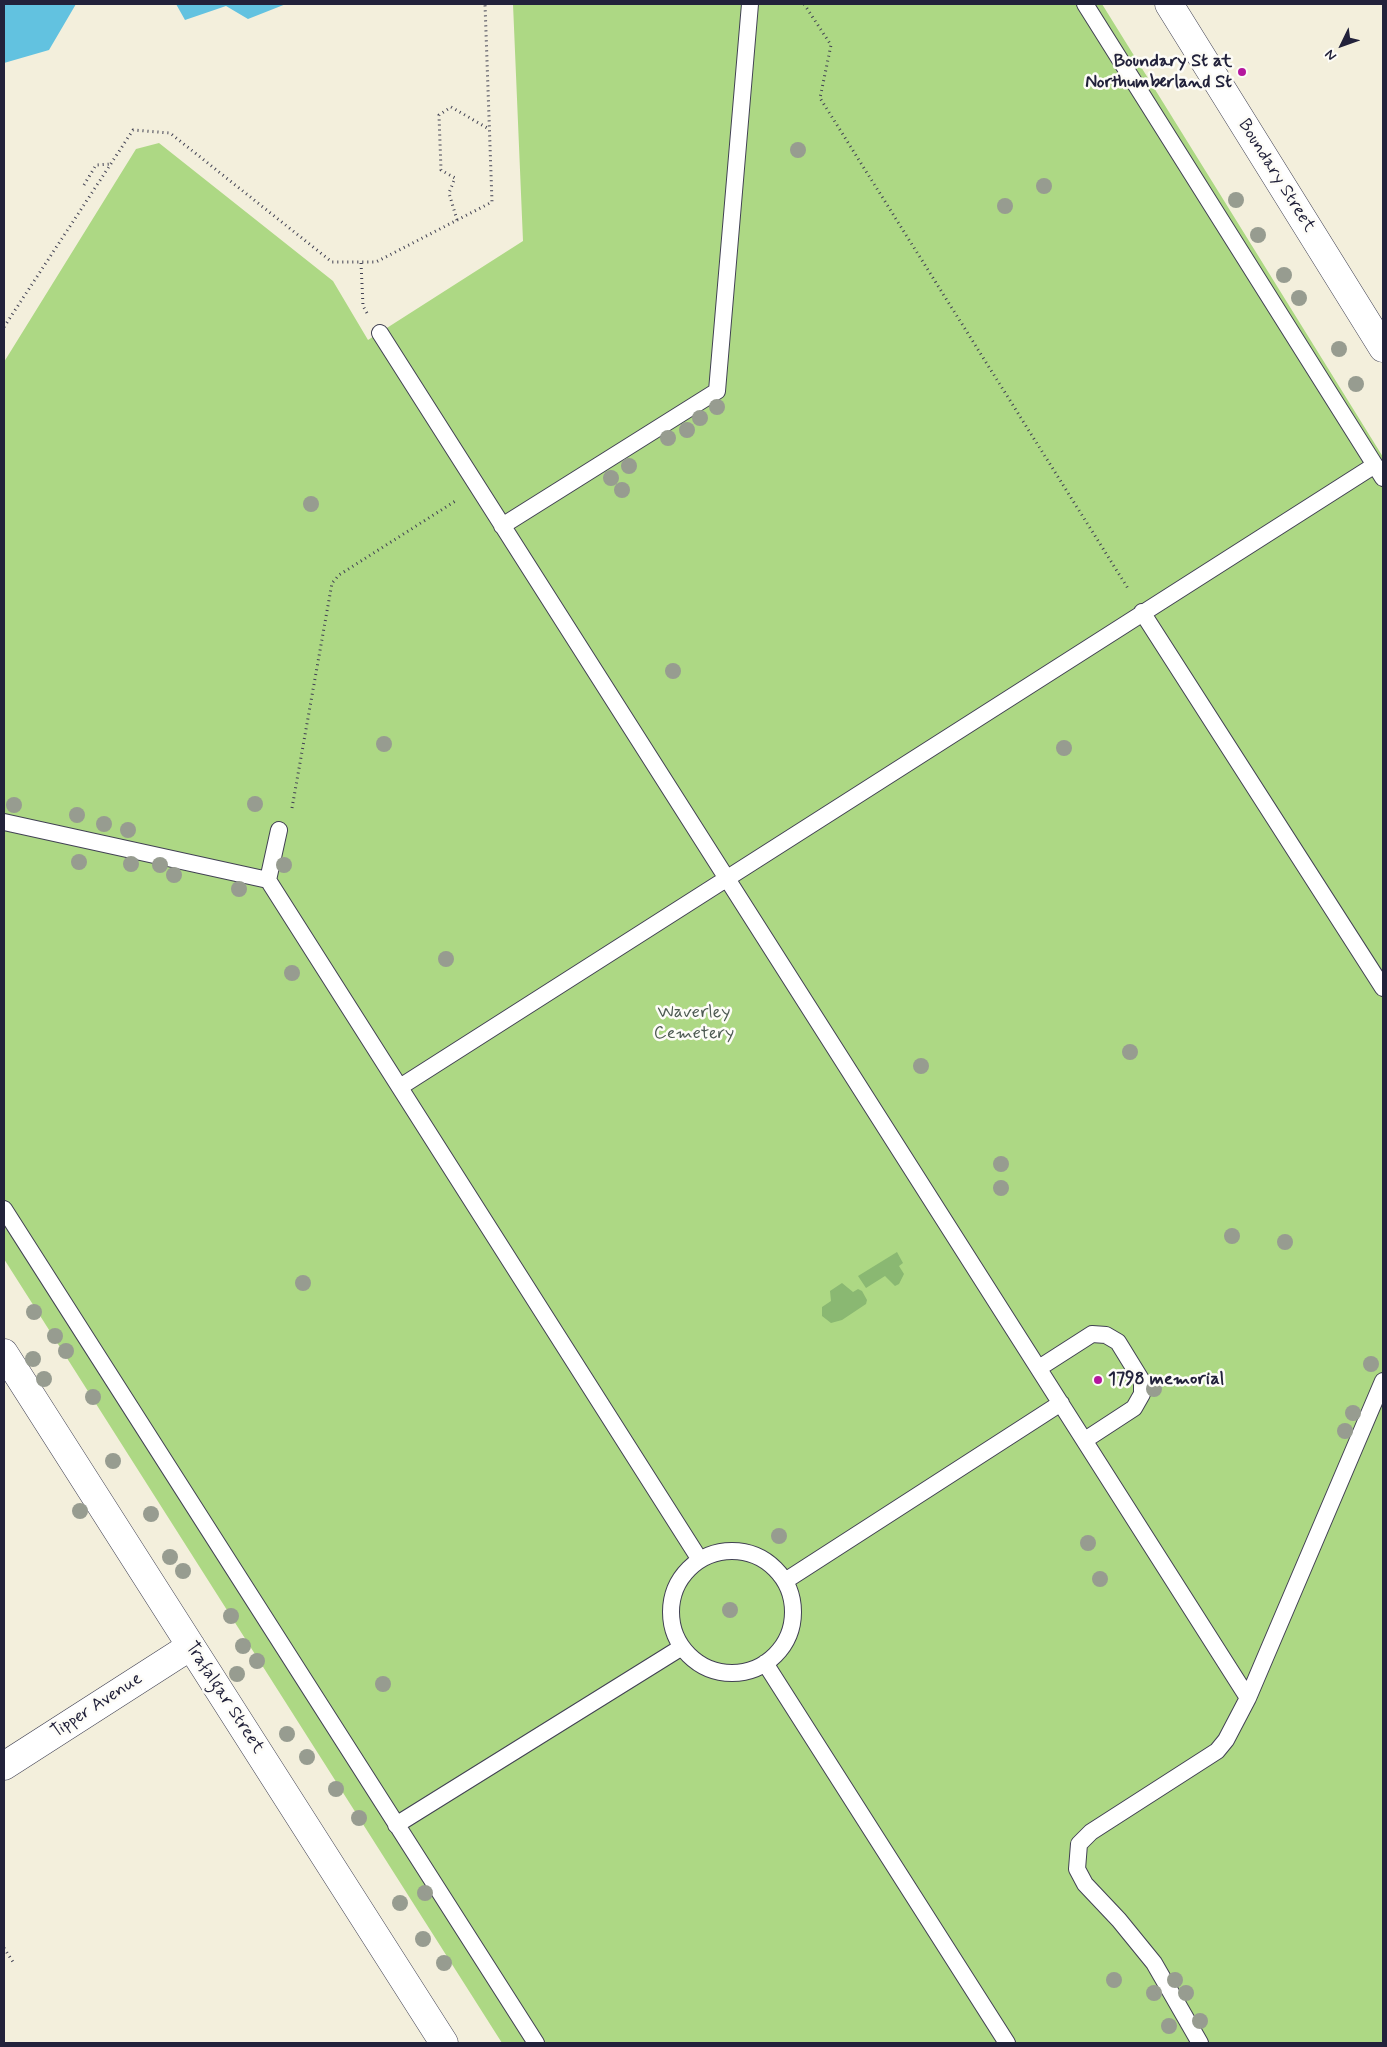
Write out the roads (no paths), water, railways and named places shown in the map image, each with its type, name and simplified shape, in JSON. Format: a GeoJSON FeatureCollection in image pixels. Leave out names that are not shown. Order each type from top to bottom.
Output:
{"type":"FeatureCollection","features":[{"type":"Feature","properties":{"kind":"street","name":"Boundary Street"},"geometry":{"type":"LineString","coordinates":[[1169,4],[1383,348]]}},
{"type":"Feature","properties":{"kind":"street","name":"Trafalgar Street"},"geometry":{"type":"LineString","coordinates":[[4,1353],[444,2043]]}},
{"type":"Feature","properties":{"kind":"street","name":"Tipper Avenue"},"geometry":{"type":"LineString","coordinates":[[4,1766],[191,1646]]}},
{"type":"Feature","properties":{"kind":"lane"},"geometry":{"type":"LineString","coordinates":[[502,526],[717,391],[750,4]]}},
{"type":"Feature","properties":{"kind":"lane"},"geometry":{"type":"LineString","coordinates":[[400,1087],[1142,612],[1379,471],[1085,4]]}},
{"type":"Feature","properties":{"kind":"lane"},"geometry":{"type":"LineString","coordinates":[[380,333],[1248,1698]]}},
{"type":"Feature","properties":{"kind":"lane"},"geometry":{"type":"LineString","coordinates":[[1142,612],[1383,988]]}},
{"type":"Feature","properties":{"kind":"lane"},"geometry":{"type":"LineString","coordinates":[[4,822],[268,880]]}},
{"type":"Feature","properties":{"kind":"lane"},"geometry":{"type":"LineString","coordinates":[[279,830],[268,880],[700,1560]]}},
{"type":"Feature","properties":{"kind":"lane"},"geometry":{"type":"LineString","coordinates":[[4,1208],[536,2043]]}},
{"type":"Feature","properties":{"kind":"lane"},"geometry":{"type":"LineString","coordinates":[[1039,1368],[1092,1334],[1106,1335],[1118,1342],[1142,1381],[1142,1394],[1134,1408],[1085,1440]]}},
{"type":"Feature","properties":{"kind":"lane"},"geometry":{"type":"LineString","coordinates":[[1200,2043],[1154,1963],[1119,1920],[1085,1884],[1077,1869],[1076,1855],[1078,1844],[1091,1832],[1218,1751],[1226,1740],[1248,1698],[1383,1382]]}},
{"type":"Feature","properties":{"kind":"lane"},"geometry":{"type":"LineString","coordinates":[[784,1581],[1062,1403]]}},
{"type":"Feature","properties":{"kind":"lane"},"geometry":{"type":"LineString","coordinates":[[727,1550],[747,1553],[765,1560],[779,1573],[792,1598],[791,1626],[784,1643],[765,1663],[739,1672],[721,1671],[703,1665],[682,1647],[674,1629],[672,1600],[685,1573],[700,1560],[727,1550]]}},
{"type":"Feature","properties":{"kind":"lane"},"geometry":{"type":"LineString","coordinates":[[396,1825],[682,1647]]}},
{"type":"Feature","properties":{"kind":"lane"},"geometry":{"type":"LineString","coordinates":[[765,1663],[1007,2043]]}},
{"type":"Feature","properties":{"kind":"water"},"geometry":{"type":"Polygon","coordinates":[[[4,4],[76,4],[49,50],[4,63],[4,4]]]}},
{"type":"Feature","properties":{"kind":"water"},"geometry":{"type":"Polygon","coordinates":[[[176,4],[286,4],[248,19],[226,6],[185,20],[176,4]]]}},
{"type":"Feature","properties":{"kind":"place","name":"Boundary St at Northumberland St"},"geometry":{"type":"Point","coordinates":[1242,72]}},
{"type":"Feature","properties":{"kind":"place","name":"1798 memorial"},"geometry":{"type":"Point","coordinates":[1098,1380]}},
{"type":"Feature","properties":{"kind":"park label","name":"Waverley Cemetery"},"geometry":{"type":"Point","coordinates":[694,1023]}}]}
